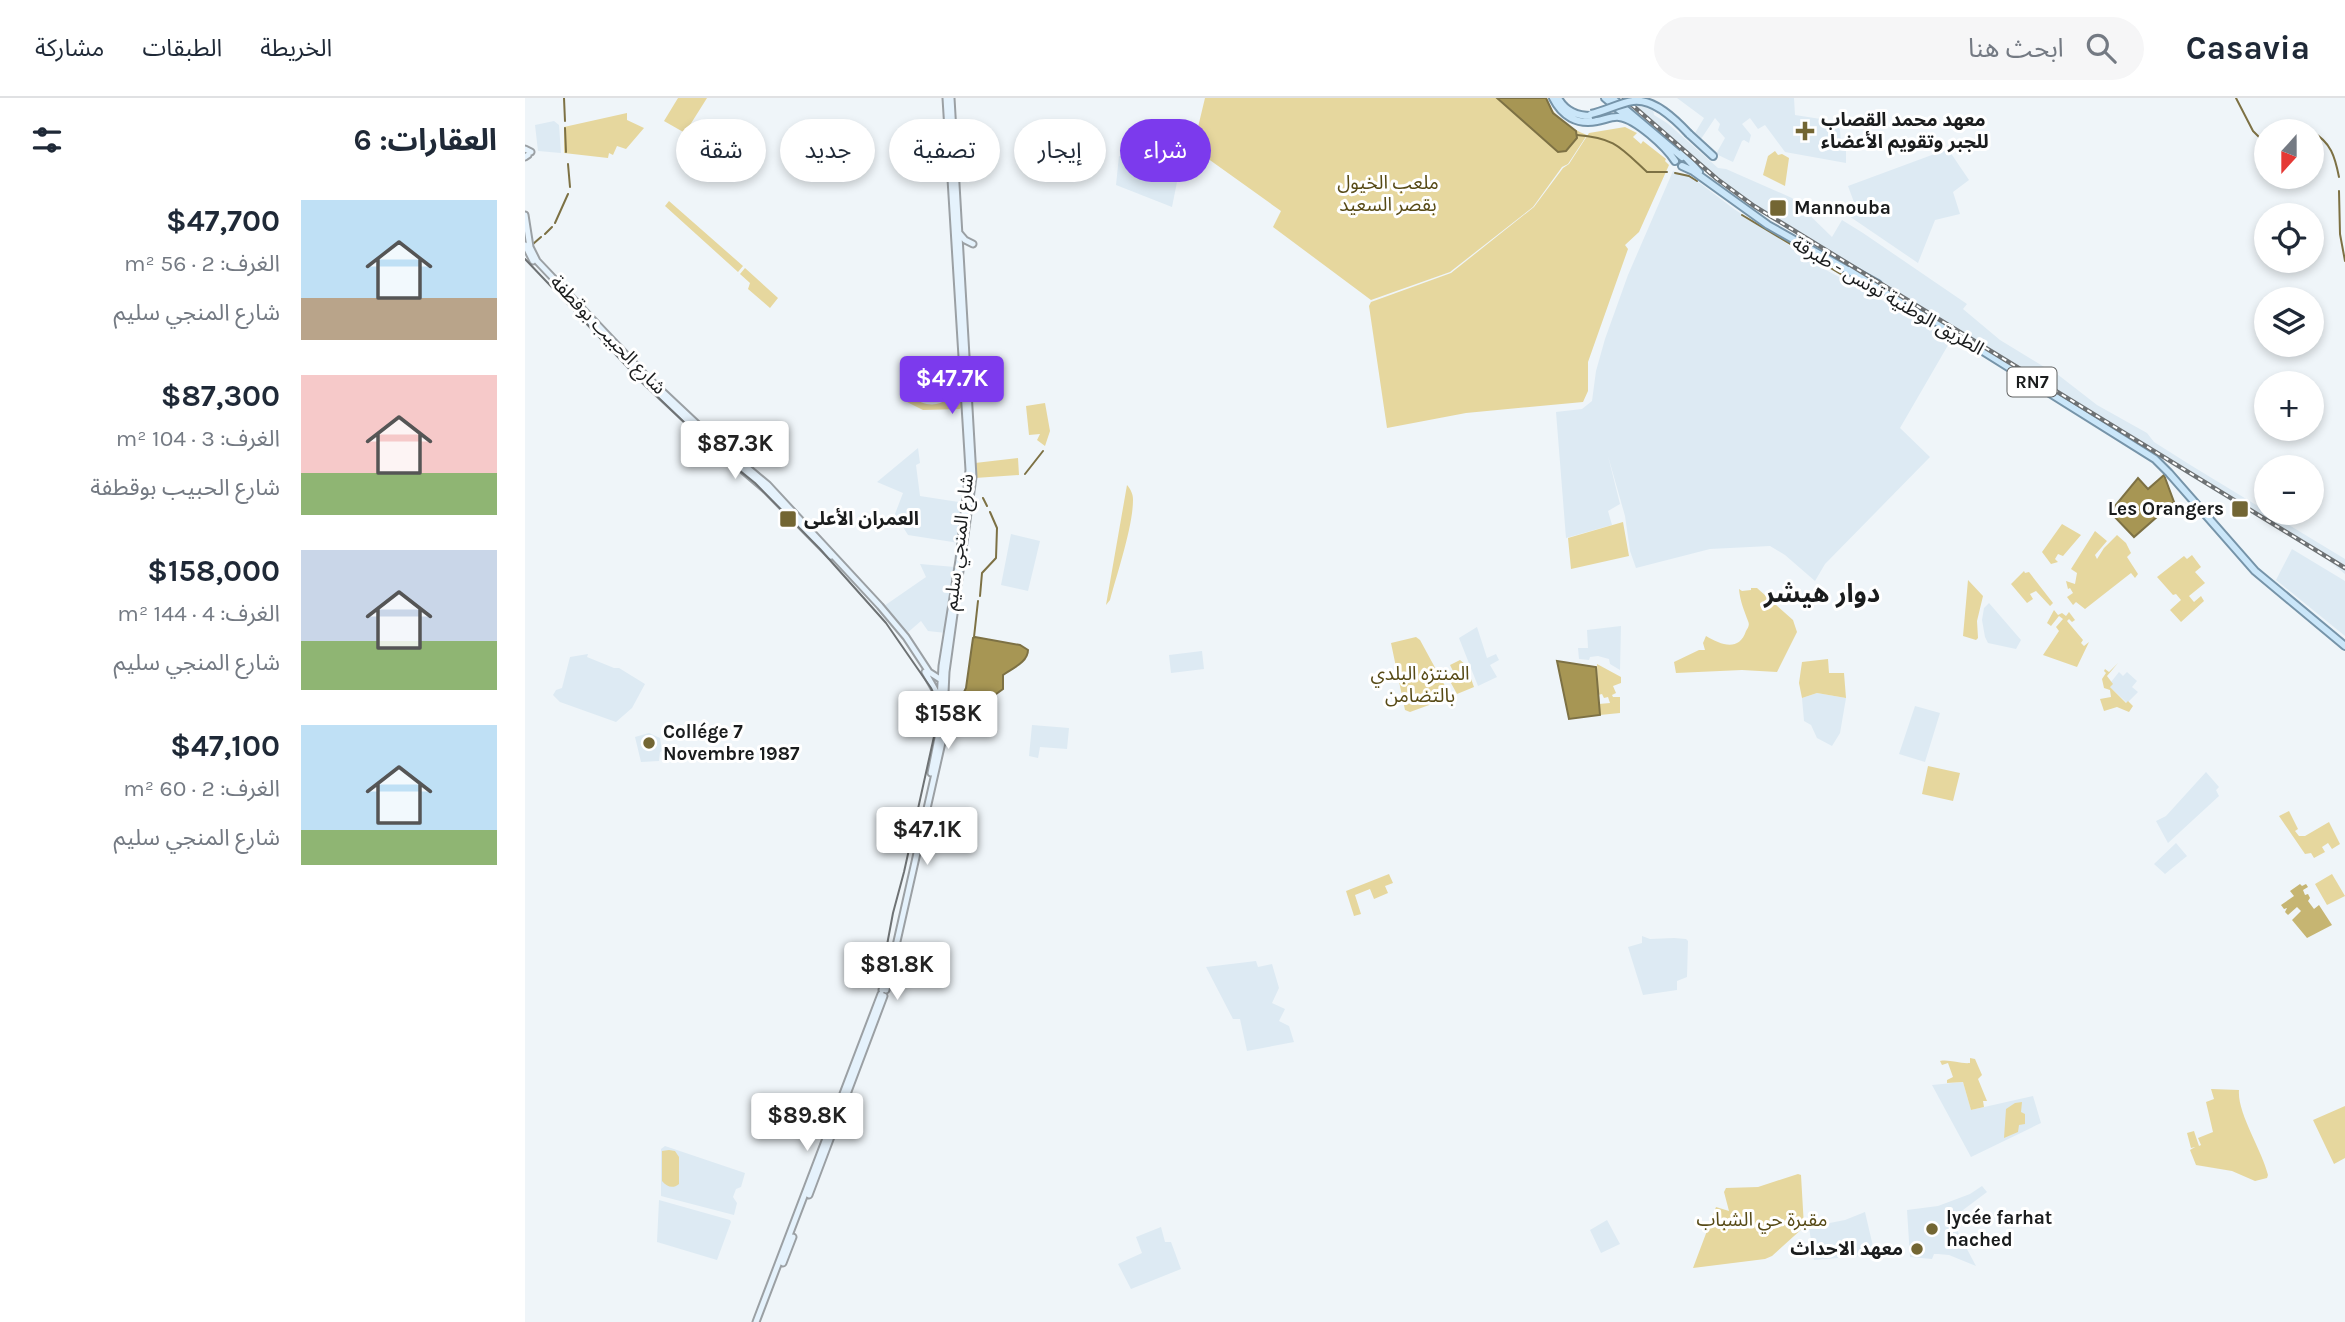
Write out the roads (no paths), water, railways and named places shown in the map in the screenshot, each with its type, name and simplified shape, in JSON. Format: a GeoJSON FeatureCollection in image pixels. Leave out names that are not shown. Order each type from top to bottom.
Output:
{"type":"FeatureCollection","features":[{"type":"Feature","properties":{"kind":"main road","name":"شارع المنجي سليم"},"geometry":{"type":"LineString","coordinates":[[944,669],[973,471],[948,98]]}},
{"type":"Feature","properties":{"kind":"main road","name":"شارع المنجي سليم"},"geometry":{"type":"LineString","coordinates":[[758,1322],[883,992],[940,736],[944,669],[969,470],[948,98]]}},
{"type":"Feature","properties":{"kind":"main road"},"geometry":{"type":"LineString","coordinates":[[1605,98],[1675,160],[1678,156],[1683,161]]}},
{"type":"Feature","properties":{"kind":"main road","name":"الطريق الوطنية تونس - طبرقة"},"geometry":{"type":"LineString","coordinates":[[1612,98],[1667,143],[1688,168],[1755,217],[1911,306],[2155,459],[2255,571],[2345,644]]}},
{"type":"Feature","properties":{"kind":"main road"},"geometry":{"type":"LineString","coordinates":[[1617,98],[1647,102],[1664,112],[1701,150]]}},
{"type":"Feature","properties":{"kind":"main road"},"geometry":{"type":"LineString","coordinates":[[1558,100],[1562,111],[1587,125],[1622,120],[1651,136]]}},
{"type":"Feature","properties":{"kind":"main road"},"geometry":{"type":"LineString","coordinates":[[1558,100],[1575,113],[1591,115],[1633,104],[1645,105],[1667,118],[1713,156]]}},
{"type":"Feature","properties":{"kind":"main road"},"geometry":{"type":"LineString","coordinates":[[1591,115],[1637,100]]}},
{"type":"Feature","properties":{"kind":"main road"},"geometry":{"type":"LineString","coordinates":[[1575,120],[1590,123],[1618,117],[1639,127]]}},
{"type":"Feature","properties":{"kind":"main road","name":"RN7"},"geometry":{"type":"LineString","coordinates":[[1667,143],[1685,155],[1699,172]]}},
{"type":"Feature","properties":{"kind":"main road","name":"الطريق الوطنية تونس - طبرقة"},"geometry":{"type":"LineString","coordinates":[[1683,161],[1757,215],[1951,327],[2157,456],[2257,569],[2345,644]]}},
{"type":"Feature","properties":{"kind":"main road","name":"شارع الحبيب بوقطفة"},"geometry":{"type":"LineString","coordinates":[[525,215],[529,250],[535,264],[644,380],[709,442],[765,489],[816,541],[880,610],[927,672],[943,681]]}},
{"type":"Feature","properties":{"kind":"main road"},"geometry":{"type":"LineString","coordinates":[[959,232],[971,244],[960,256]]}},
{"type":"Feature","properties":{"kind":"main road"},"geometry":{"type":"LineString","coordinates":[[1801,245],[1808,253]]}},
{"type":"Feature","properties":{"kind":"main road","name":"شارع الحبيب بوقطفة"},"geometry":{"type":"LineString","coordinates":[[529,250],[647,377],[713,439],[768,485],[813,531],[906,637],[940,700]]}},
{"type":"Feature","properties":{"kind":"main road"},"geometry":{"type":"LineString","coordinates":[[525,262],[535,264]]}},
{"type":"Feature","properties":{"kind":"main road"},"geometry":{"type":"LineString","coordinates":[[968,383],[972,391],[981,396],[969,408]]}},
{"type":"Feature","properties":{"kind":"main road"},"geometry":{"type":"LineString","coordinates":[[927,672],[936,673],[944,669]]}},
{"type":"Feature","properties":{"kind":"main road","name":"شارع المنجي سليم"},"geometry":{"type":"LineString","coordinates":[[940,736],[943,681]]}},
{"type":"Feature","properties":{"kind":"waterway"},"geometry":{"type":"LineString","coordinates":[[564,98],[565,121]]}},
{"type":"Feature","properties":{"kind":"waterway"},"geometry":{"type":"LineString","coordinates":[[2236,98],[2254,132]]}},
{"type":"Feature","properties":{"kind":"waterway"},"geometry":{"type":"LineString","coordinates":[[565,128],[566,152]]}},
{"type":"Feature","properties":{"kind":"waterway"},"geometry":{"type":"LineString","coordinates":[[1577,135],[1609,141],[1647,172],[1667,172]]}},
{"type":"Feature","properties":{"kind":"waterway"},"geometry":{"type":"LineString","coordinates":[[2324,140],[2336,163],[2339,177]]}},
{"type":"Feature","properties":{"kind":"waterway"},"geometry":{"type":"LineString","coordinates":[[568,164],[570,187]]}},
{"type":"Feature","properties":{"kind":"waterway"},"geometry":{"type":"LineString","coordinates":[[1675,173],[1697,181]]}},
{"type":"Feature","properties":{"kind":"waterway"},"geometry":{"type":"LineString","coordinates":[[2339,191],[2340,234],[2345,261]]}},
{"type":"Feature","properties":{"kind":"waterway"},"geometry":{"type":"LineString","coordinates":[[555,223],[568,194]]}},
{"type":"Feature","properties":{"kind":"waterway"},"geometry":{"type":"LineString","coordinates":[[1742,215],[1844,276]]}},
{"type":"Feature","properties":{"kind":"waterway"},"geometry":{"type":"LineString","coordinates":[[545,234],[552,227]]}},
{"type":"Feature","properties":{"kind":"waterway"},"geometry":{"type":"LineString","coordinates":[[533,244],[541,237]]}},
{"type":"Feature","properties":{"kind":"waterway"},"geometry":{"type":"LineString","coordinates":[[1025,474],[1043,451]]}},
{"type":"Feature","properties":{"kind":"waterway"},"geometry":{"type":"LineString","coordinates":[[983,498],[987,506]]}},
{"type":"Feature","properties":{"kind":"waterway"},"geometry":{"type":"LineString","coordinates":[[980,596],[982,573],[996,558],[997,528],[990,512]]}},
{"type":"Feature","properties":{"kind":"waterway"},"geometry":{"type":"LineString","coordinates":[[974,637],[978,601]]}},
{"type":"Feature","properties":{"kind":"tram line"},"geometry":{"type":"LineString","coordinates":[[525,259],[642,382],[707,444],[755,483],[820,549],[886,623],[931,688],[937,701],[935,732],[881,977]]}},
{"type":"Feature","properties":{"kind":"railway"},"geometry":{"type":"LineString","coordinates":[[1624,98],[1717,179],[1754,206],[2345,568]]}},
{"type":"Feature","properties":{"kind":"place","name":"معهد محمد القصاب للجبر وتقويم الأعضاء"},"geometry":{"type":"Point","coordinates":[1805,131]}},
{"type":"Feature","properties":{"kind":"place","name":"Mannouba"},"geometry":{"type":"Point","coordinates":[1778,208]}},
{"type":"Feature","properties":{"kind":"place","name":"Les Orangers"},"geometry":{"type":"Point","coordinates":[2240,509]}},
{"type":"Feature","properties":{"kind":"place","name":"العمران الأعلى"},"geometry":{"type":"Point","coordinates":[788,519]}},
{"type":"Feature","properties":{"kind":"place","name":"Collége 7 Novembre 1987"},"geometry":{"type":"Point","coordinates":[649,743]}},
{"type":"Feature","properties":{"kind":"place","name":"lycée farhat hached"},"geometry":{"type":"Point","coordinates":[1932,1229]}},
{"type":"Feature","properties":{"kind":"place","name":"معهد الاحداث"},"geometry":{"type":"Point","coordinates":[1917,1249]}},
{"type":"Feature","properties":{"kind":"district","name":"دوار هيشر"},"geometry":{"type":"Point","coordinates":[1822,593]}},
{"type":"Feature","properties":{"kind":"park label","name":"ملعب الخيول بقصر السعيد"},"geometry":{"type":"Point","coordinates":[1388,194]}},
{"type":"Feature","properties":{"kind":"park label","name":"المنتزه البلدي بالتضامن"},"geometry":{"type":"Point","coordinates":[1420,685]}},
{"type":"Feature","properties":{"kind":"park label","name":"مقبرة حي الشباب"},"geometry":{"type":"Point","coordinates":[1762,1220]}}]}
